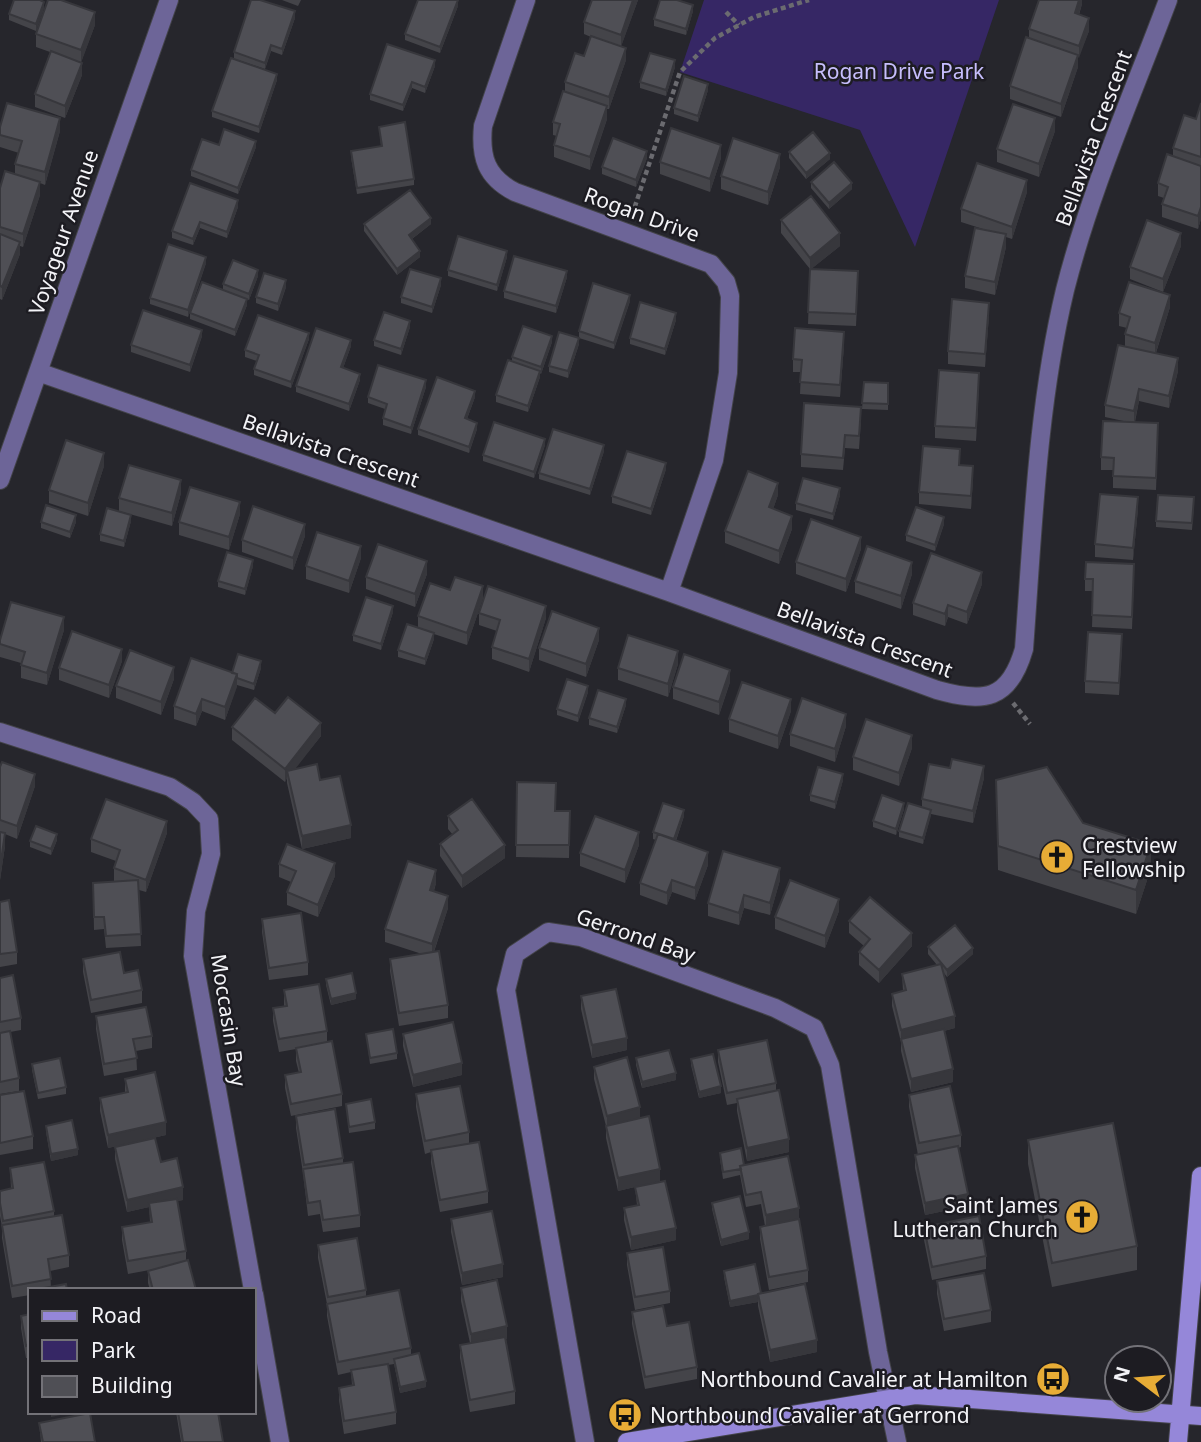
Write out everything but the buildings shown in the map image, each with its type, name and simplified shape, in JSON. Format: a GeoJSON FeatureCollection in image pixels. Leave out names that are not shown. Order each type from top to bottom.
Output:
{"type":"FeatureCollection","features":[{"type":"Feature","properties":{"kind":"street","name":"Voyageur Avenue"},"geometry":{"type":"LineString","coordinates":[[0,480],[169,0]]}},
{"type":"Feature","properties":{"kind":"street","name":"Rogan Drive"},"geometry":{"type":"LineString","coordinates":[[526,0],[483,126],[483,160],[495,179],[515,192],[710,264],[726,282],[730,296],[728,373],[714,460],[669,593]]}},
{"type":"Feature","properties":{"kind":"street","name":"Bellavista Crescent"},"geometry":{"type":"LineString","coordinates":[[38,372],[960,696],[988,698],[1012,679],[1024,649],[1045,402],[1066,290],[1089,212],[1168,0]]}},
{"type":"Feature","properties":{"kind":"street","name":"Moccasin Bay"},"geometry":{"type":"LineString","coordinates":[[0,732],[170,787],[193,802],[209,819],[211,854],[196,911],[193,956],[252,1288]]}},
{"type":"Feature","properties":{"kind":"street","name":"Gerrond Bay"},"geometry":{"type":"LineString","coordinates":[[585,1442],[506,990],[515,954],[548,932],[581,937],[775,1009],[814,1028],[830,1065],[887,1400],[897,1442]]}},
{"type":"Feature","properties":{"kind":"street"},"geometry":{"type":"LineString","coordinates":[[1178,1442],[1201,1176]]}},
{"type":"Feature","properties":{"kind":"street","name":"Moccasin Bay"},"geometry":{"type":"LineString","coordinates":[[256,1309],[280,1442]]}},
{"type":"Feature","properties":{"kind":"street"},"geometry":{"type":"LineString","coordinates":[[627,1442],[915,1395],[945,1395],[1201,1416]]}},
{"type":"Feature","properties":{"kind":"path"},"geometry":{"type":"LineString","coordinates":[[626,232],[680,72],[715,38],[754,17],[809,0]]}},
{"type":"Feature","properties":{"kind":"path"},"geometry":{"type":"LineString","coordinates":[[726,12],[739,25]]}},
{"type":"Feature","properties":{"kind":"green space","name":"Rogan Drive Park"},"geometry":{"type":"Polygon","coordinates":[[[704,0],[999,0],[915,247],[860,130],[680,72],[704,0]]]}},
{"type":"Feature","properties":{"kind":"place","name":"Crestview Fellowship"},"geometry":{"type":"Point","coordinates":[1057,857]}},
{"type":"Feature","properties":{"kind":"place","name":"Saint James Lutheran Church"},"geometry":{"type":"Point","coordinates":[1082,1217]}},
{"type":"Feature","properties":{"kind":"place","name":"Northbound Cavalier at Hamilton"},"geometry":{"type":"Point","coordinates":[1053,1379]}},
{"type":"Feature","properties":{"kind":"place","name":"Northbound Cavalier at Gerrond"},"geometry":{"type":"Point","coordinates":[625,1415]}}]}
